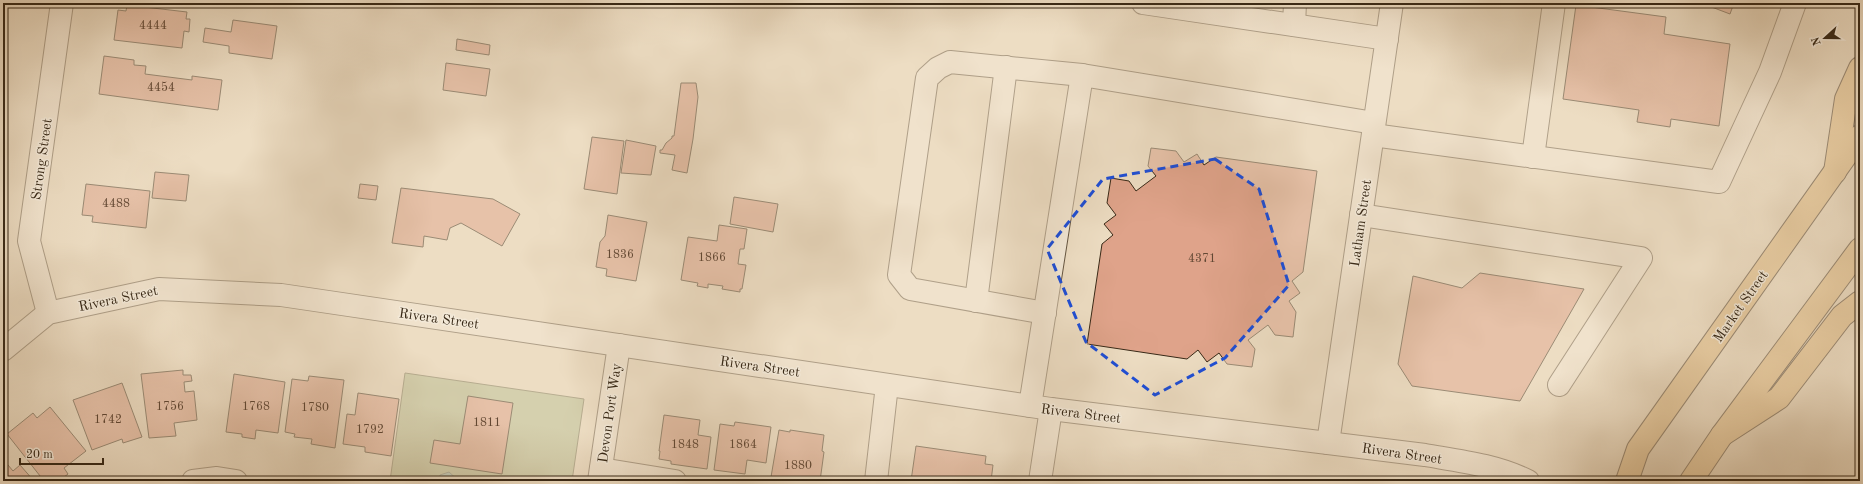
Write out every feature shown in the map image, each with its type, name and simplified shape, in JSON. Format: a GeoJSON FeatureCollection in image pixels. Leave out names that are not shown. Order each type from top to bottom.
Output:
{"type":"FeatureCollection","features":[{"type":"Feature","properties":{"kind":"main road"},"geometry":{"type":"LineString","coordinates":[[1835,172],[1846,99],[1860,68]]}},
{"type":"Feature","properties":{"kind":"main road","name":"Market Street"},"geometry":{"type":"LineString","coordinates":[[1627,481],[1638,449],[1860,136]]}},
{"type":"Feature","properties":{"kind":"main road"},"geometry":{"type":"LineString","coordinates":[[1691,481],[1722,436],[1860,249]]}},
{"type":"Feature","properties":{"kind":"main road"},"geometry":{"type":"LineString","coordinates":[[1722,436],[1779,398],[1842,316],[1860,302]]}},
{"type":"Feature","properties":{"kind":"street","name":"Strong Street"},"geometry":{"type":"LineString","coordinates":[[48,313],[29,241],[62,3]]}},
{"type":"Feature","properties":{"kind":"street"},"geometry":{"type":"LineString","coordinates":[[1143,3],[1176,5],[1387,39]]}},
{"type":"Feature","properties":{"kind":"street"},"geometry":{"type":"LineString","coordinates":[[1294,25],[1295,3]]}},
{"type":"Feature","properties":{"kind":"street","name":"Latham Street"},"geometry":{"type":"LineString","coordinates":[[1328,443],[1392,3]]}},
{"type":"Feature","properties":{"kind":"street"},"geometry":{"type":"LineString","coordinates":[[1533,157],[1554,3]]}},
{"type":"Feature","properties":{"kind":"street"},"geometry":{"type":"LineString","coordinates":[[1045,313],[910,289],[899,275],[927,78],[938,68],[950,62],[1082,75],[1533,157],[1719,182],[1770,72],[1795,3]]}},
{"type":"Feature","properties":{"kind":"street"},"geometry":{"type":"LineString","coordinates":[[976,301],[1006,67]]}},
{"type":"Feature","properties":{"kind":"street"},"geometry":{"type":"LineString","coordinates":[[1040,481],[1040,408],[1045,313],[1082,75]]}},
{"type":"Feature","properties":{"kind":"street"},"geometry":{"type":"LineString","coordinates":[[1361,216],[1641,258],[1559,385]]}},
{"type":"Feature","properties":{"kind":"street","name":"Rivera Street"},"geometry":{"type":"LineString","coordinates":[[3,350],[48,313],[158,289],[282,295],[1040,408],[1425,455],[1510,472],[1528,481]]}},
{"type":"Feature","properties":{"kind":"street","name":"Devon Port Way"},"geometry":{"type":"LineString","coordinates":[[600,475],[619,345]]}},
{"type":"Feature","properties":{"kind":"street"},"geometry":{"type":"LineString","coordinates":[[876,481],[887,385]]}},
{"type":"Feature","properties":{"kind":"street"},"geometry":{"type":"LineString","coordinates":[[600,475],[675,481]]}},
{"type":"Feature","properties":{"kind":"street"},"geometry":{"type":"LineString","coordinates":[[193,481],[218,478],[236,481]]}},
{"type":"Feature","properties":{"kind":"highlighted area"},"geometry":{"type":"Polygon","coordinates":[[[1215,159],[1259,189],[1289,285],[1225,358],[1155,395],[1086,342],[1047,249],[1103,179],[1215,159]]]}},
{"type":"Feature","properties":{"kind":"green space"},"geometry":{"type":"Polygon","coordinates":[[[405,373],[584,399],[572,481],[390,481],[405,373]]]}},
{"type":"Feature","properties":{"kind":"water"},"geometry":{"type":"Polygon","coordinates":[[[449,472],[459,481],[439,481],[440,475],[449,472]]]}},
{"type":"Feature","properties":{"kind":"building"},"geometry":{"type":"Polygon","coordinates":[[[1701,3],[1734,3],[1730,14],[1701,3]]]}},
{"type":"Feature","properties":{"kind":"building"},"geometry":{"type":"Polygon","coordinates":[[[127,5],[187,12],[186,19],[190,19],[189,32],[184,31],[182,48],[114,40],[118,10],[126,11],[127,5]]]}},
{"type":"Feature","properties":{"kind":"building"},"geometry":{"type":"Polygon","coordinates":[[[1576,5],[1666,17],[1664,34],[1730,44],[1719,126],[1671,119],[1670,127],[1637,122],[1639,110],[1563,99],[1576,5]]]}},
{"type":"Feature","properties":{"kind":"building"},"geometry":{"type":"Polygon","coordinates":[[[233,20],[277,26],[272,59],[229,53],[229,46],[203,42],[205,28],[231,32],[233,20]]]}},
{"type":"Feature","properties":{"kind":"building"},"geometry":{"type":"Polygon","coordinates":[[[457,39],[490,45],[489,55],[456,50],[457,39]]]}},
{"type":"Feature","properties":{"kind":"building"},"geometry":{"type":"Polygon","coordinates":[[[104,56],[134,60],[134,65],[146,66],[145,74],[192,80],[192,76],[222,80],[218,110],[99,94],[104,56]]]}},
{"type":"Feature","properties":{"kind":"building"},"geometry":{"type":"Polygon","coordinates":[[[446,63],[490,69],[486,96],[443,90],[446,63]]]}},
{"type":"Feature","properties":{"kind":"building"},"geometry":{"type":"Polygon","coordinates":[[[681,83],[696,83],[698,97],[687,173],[672,170],[675,155],[660,153],[660,150],[662,150],[672,136],[674,136],[681,83]]]}},
{"type":"Feature","properties":{"kind":"building"},"geometry":{"type":"Polygon","coordinates":[[[592,137],[624,141],[617,194],[584,189],[592,137]]]}},
{"type":"Feature","properties":{"kind":"building"},"geometry":{"type":"Polygon","coordinates":[[[626,140],[656,146],[651,175],[621,173],[626,140]]]}},
{"type":"Feature","properties":{"kind":"building"},"geometry":{"type":"Polygon","coordinates":[[[1151,148],[1176,151],[1184,162],[1197,154],[1204,165],[1216,157],[1317,171],[1303,272],[1292,281],[1300,293],[1289,301],[1296,312],[1293,337],[1275,335],[1268,325],[1248,340],[1255,349],[1252,367],[1227,364],[1219,353],[1207,362],[1198,350],[1187,359],[1087,344],[1102,244],[1113,235],[1104,224],[1116,215],[1107,203],[1111,178],[1129,181],[1136,191],[1156,176],[1148,166],[1151,148]]]}},
{"type":"Feature","properties":{"kind":"building"},"geometry":{"type":"Polygon","coordinates":[[[155,172],[189,175],[186,201],[152,198],[155,172]]]}},
{"type":"Feature","properties":{"kind":"building"},"geometry":{"type":"Polygon","coordinates":[[[86,184],[150,191],[146,228],[92,222],[93,216],[82,215],[86,184]]]}},
{"type":"Feature","properties":{"kind":"building"},"geometry":{"type":"Polygon","coordinates":[[[360,184],[378,186],[376,200],[358,198],[360,184]]]}},
{"type":"Feature","properties":{"kind":"building"},"geometry":{"type":"Polygon","coordinates":[[[401,188],[493,199],[520,214],[502,246],[461,223],[450,228],[447,240],[424,236],[423,247],[392,243],[401,188]]]}},
{"type":"Feature","properties":{"kind":"building"},"geometry":{"type":"Polygon","coordinates":[[[734,197],[778,204],[773,232],[730,224],[734,197]]]}},
{"type":"Feature","properties":{"kind":"building"},"geometry":{"type":"Polygon","coordinates":[[[608,215],[647,222],[636,281],[606,276],[607,269],[596,267],[600,242],[605,236],[608,215]]]}},
{"type":"Feature","properties":{"kind":"building"},"geometry":{"type":"Polygon","coordinates":[[[719,225],[747,229],[744,249],[740,249],[738,264],[746,265],[742,289],[740,289],[740,292],[722,289],[723,286],[708,284],[708,288],[697,286],[698,283],[681,280],[688,237],[717,241],[719,225]]]}},
{"type":"Feature","properties":{"kind":"building"},"geometry":{"type":"Polygon","coordinates":[[[1480,273],[1584,289],[1520,401],[1412,386],[1398,364],[1413,276],[1462,288],[1480,273]]]}},
{"type":"Feature","properties":{"kind":"building"},"geometry":{"type":"Polygon","coordinates":[[[183,370],[183,375],[191,375],[192,381],[184,382],[185,392],[194,391],[197,420],[174,423],[176,436],[149,438],[141,374],[183,370]]]}},
{"type":"Feature","properties":{"kind":"building"},"geometry":{"type":"Polygon","coordinates":[[[234,374],[285,382],[278,433],[256,430],[255,439],[242,437],[242,434],[226,432],[234,374]]]}},
{"type":"Feature","properties":{"kind":"building"},"geometry":{"type":"Polygon","coordinates":[[[309,376],[344,380],[335,448],[311,444],[312,439],[294,437],[295,434],[285,432],[292,379],[308,381],[309,376]]]}},
{"type":"Feature","properties":{"kind":"building"},"geometry":{"type":"Polygon","coordinates":[[[122,383],[142,437],[123,443],[122,439],[92,450],[73,400],[122,383]]]}},
{"type":"Feature","properties":{"kind":"building"},"geometry":{"type":"Polygon","coordinates":[[[358,393],[399,399],[391,456],[365,452],[365,447],[343,444],[347,414],[355,415],[358,393]]]}},
{"type":"Feature","properties":{"kind":"building"},"geometry":{"type":"Polygon","coordinates":[[[468,396],[513,403],[502,474],[430,463],[434,440],[460,444],[468,396]]]}},
{"type":"Feature","properties":{"kind":"building"},"geometry":{"type":"Polygon","coordinates":[[[50,407],[86,451],[64,468],[68,474],[59,481],[44,481],[7,434],[33,413],[37,418],[50,407]]]}},
{"type":"Feature","properties":{"kind":"building"},"geometry":{"type":"Polygon","coordinates":[[[664,415],[700,420],[698,435],[711,437],[707,469],[671,464],[671,461],[659,459],[664,415]]]}},
{"type":"Feature","properties":{"kind":"building"},"geometry":{"type":"Polygon","coordinates":[[[735,422],[771,427],[766,463],[747,460],[745,474],[714,470],[720,424],[734,426],[735,422]]]}},
{"type":"Feature","properties":{"kind":"building"},"geometry":{"type":"Polygon","coordinates":[[[779,430],[790,432],[790,430],[824,435],[822,451],[824,452],[820,481],[794,481],[771,477],[779,430]]]}},
{"type":"Feature","properties":{"kind":"building"},"geometry":{"type":"Polygon","coordinates":[[[916,446],[986,456],[985,464],[993,465],[991,481],[911,481],[916,446]]]}},
{"type":"Feature","properties":{"kind":"building"},"geometry":{"type":"Polygon","coordinates":[[[3,459],[13,471],[20,465],[34,481],[3,481],[3,459]]]}}]}
